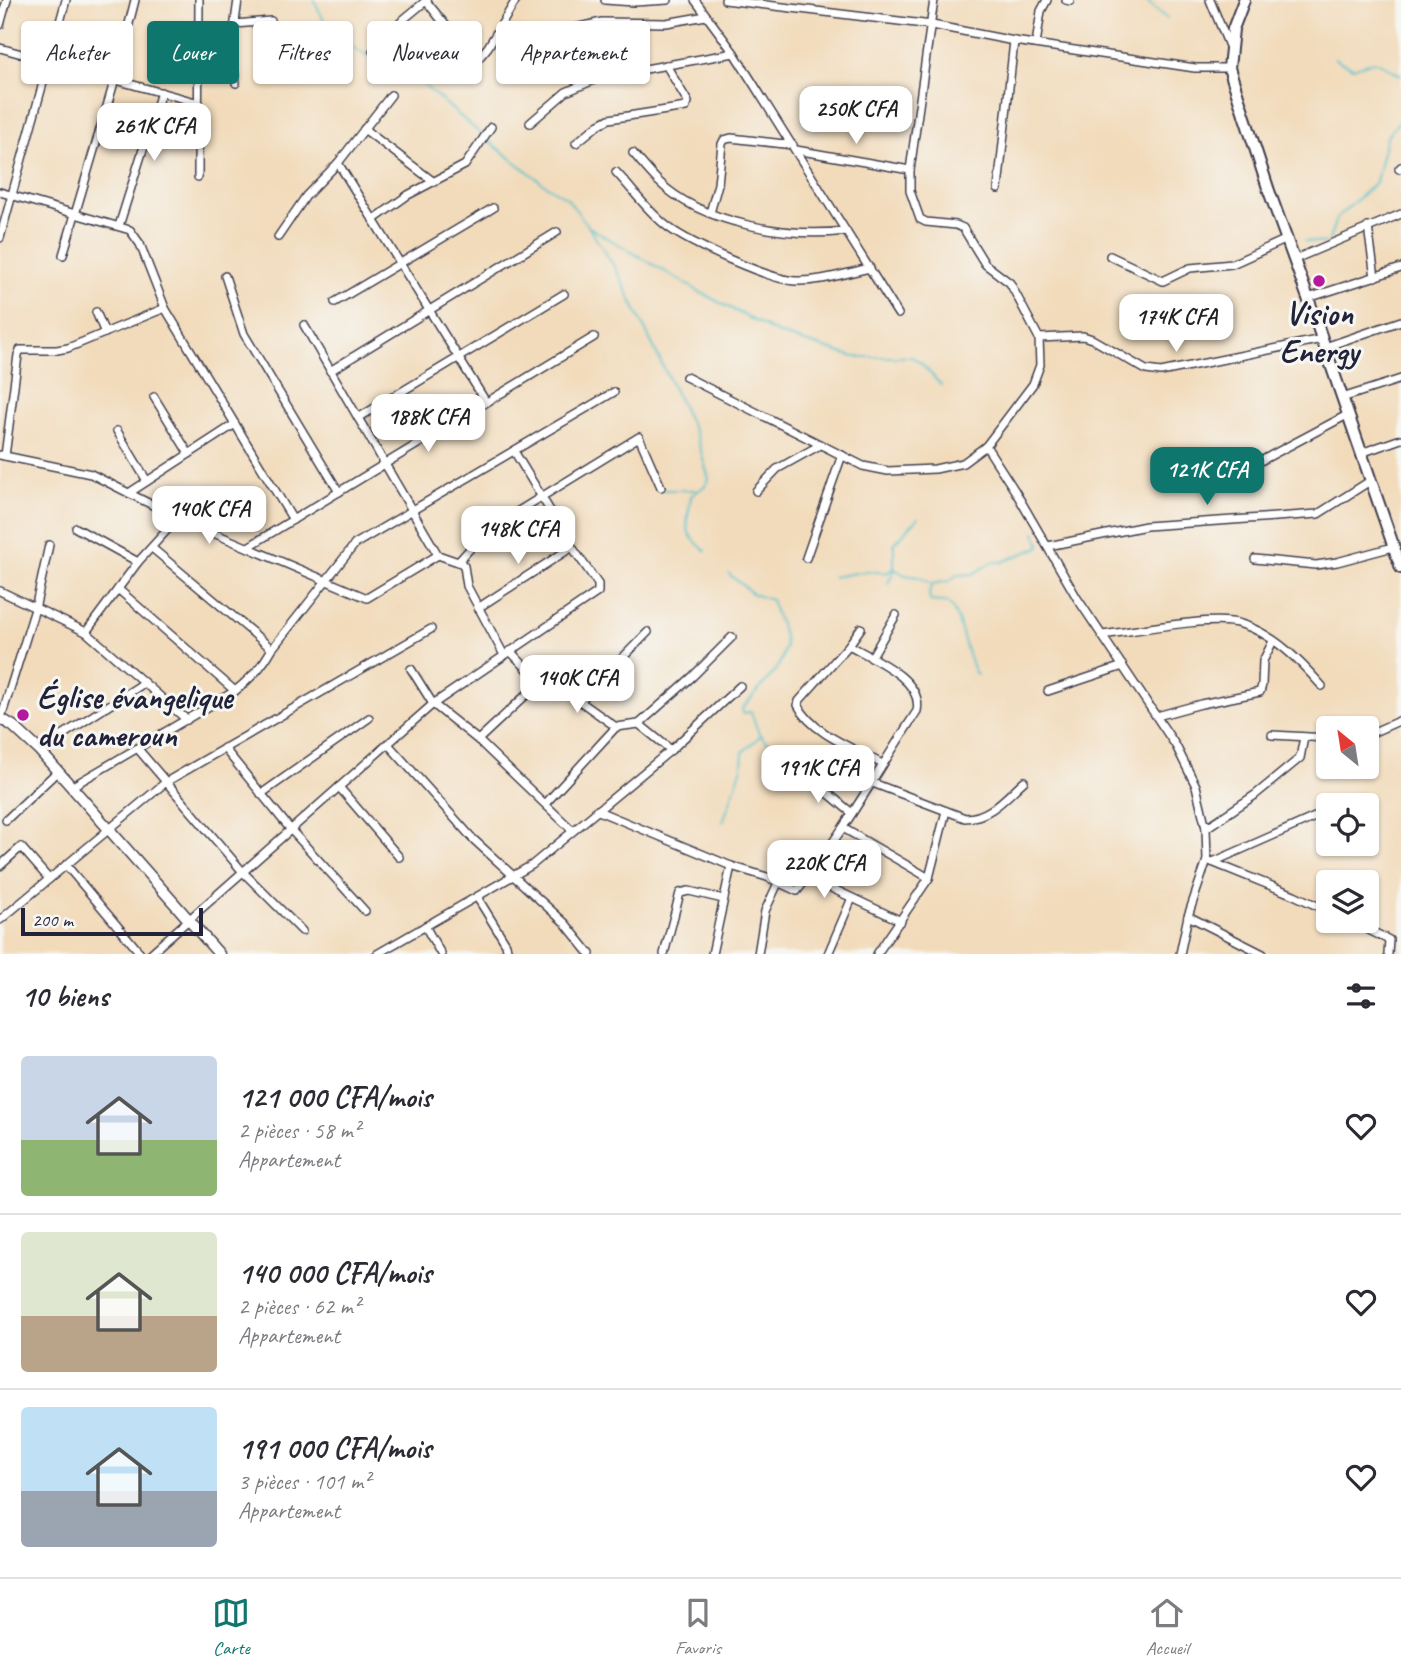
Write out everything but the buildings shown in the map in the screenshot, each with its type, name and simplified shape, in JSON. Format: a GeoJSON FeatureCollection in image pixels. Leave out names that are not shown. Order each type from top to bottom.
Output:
{"type":"FeatureCollection","features":[{"type":"Feature","properties":{"kind":"main road"},"geometry":{"type":"LineString","coordinates":[[1244,0],[1233,29],[1229,68],[1269,191],[1401,568]]}},
{"type":"Feature","properties":{"kind":"main road"},"geometry":{"type":"LineString","coordinates":[[1,719],[39,750],[219,954]]}},
{"type":"Feature","properties":{"kind":"street"},"geometry":{"type":"LineString","coordinates":[[0,24],[7,0]]}},
{"type":"Feature","properties":{"kind":"street"},"geometry":{"type":"LineString","coordinates":[[60,21],[66,0]]}},
{"type":"Feature","properties":{"kind":"street"},"geometry":{"type":"LineString","coordinates":[[130,21],[135,0]]}},
{"type":"Feature","properties":{"kind":"street"},"geometry":{"type":"LineString","coordinates":[[200,0],[200,21]]}},
{"type":"Feature","properties":{"kind":"street"},"geometry":{"type":"LineString","coordinates":[[236,21],[237,0]]}},
{"type":"Feature","properties":{"kind":"street"},"geometry":{"type":"LineString","coordinates":[[402,21],[427,0],[443,21]]}},
{"type":"Feature","properties":{"kind":"street"},"geometry":{"type":"LineString","coordinates":[[482,54],[516,0]]}},
{"type":"Feature","properties":{"kind":"street"},"geometry":{"type":"LineString","coordinates":[[605,0],[668,0]]}},
{"type":"Feature","properties":{"kind":"street"},"geometry":{"type":"LineString","coordinates":[[695,0],[734,53],[898,314]]}},
{"type":"Feature","properties":{"kind":"street"},"geometry":{"type":"LineString","coordinates":[[726,0],[932,25],[1014,41],[1195,68],[1229,68]]}},
{"type":"Feature","properties":{"kind":"street"},"geometry":{"type":"LineString","coordinates":[[686,377],[875,470],[935,470],[963,463],[986,446],[1038,374],[1039,338],[1016,290],[985,264],[968,233],[956,225],[920,219],[910,191],[910,170],[934,0]]}},
{"type":"Feature","properties":{"kind":"street"},"geometry":{"type":"LineString","coordinates":[[1036,44],[1041,10],[1047,0]]}},
{"type":"Feature","properties":{"kind":"street"},"geometry":{"type":"LineString","coordinates":[[1210,0],[1231,49]]}},
{"type":"Feature","properties":{"kind":"street"},"geometry":{"type":"LineString","coordinates":[[650,23],[666,23],[706,16]]}},
{"type":"Feature","properties":{"kind":"street"},"geometry":{"type":"LineString","coordinates":[[998,189],[1014,41]]}},
{"type":"Feature","properties":{"kind":"street"},"geometry":{"type":"LineString","coordinates":[[0,48],[21,54]]}},
{"type":"Feature","properties":{"kind":"street"},"geometry":{"type":"LineString","coordinates":[[530,123],[553,102],[582,84],[734,53]]}},
{"type":"Feature","properties":{"kind":"street"},"geometry":{"type":"LineString","coordinates":[[576,143],[609,119],[686,107],[688,102],[666,65]]}},
{"type":"Feature","properties":{"kind":"street"},"geometry":{"type":"LineString","coordinates":[[0,237],[42,84]]}},
{"type":"Feature","properties":{"kind":"street"},"geometry":{"type":"LineString","coordinates":[[63,255],[113,84]]}},
{"type":"Feature","properties":{"kind":"street"},"geometry":{"type":"LineString","coordinates":[[133,84],[199,103]]}},
{"type":"Feature","properties":{"kind":"street"},"geometry":{"type":"LineString","coordinates":[[198,177],[199,84]]}},
{"type":"Feature","properties":{"kind":"street"},"geometry":{"type":"LineString","coordinates":[[119,226],[161,92]]}},
{"type":"Feature","properties":{"kind":"street"},"geometry":{"type":"LineString","coordinates":[[278,237],[306,196],[338,163],[391,95]]}},
{"type":"Feature","properties":{"kind":"street"},"geometry":{"type":"LineString","coordinates":[[373,220],[408,195],[465,165],[491,127]]}},
{"type":"Feature","properties":{"kind":"street"},"geometry":{"type":"LineString","coordinates":[[364,129],[434,182]]}},
{"type":"Feature","properties":{"kind":"street"},"geometry":{"type":"LineString","coordinates":[[710,213],[718,184],[724,140],[731,138],[910,170]]}},
{"type":"Feature","properties":{"kind":"street"},"geometry":{"type":"LineString","coordinates":[[633,153],[670,191],[710,213],[741,223],[800,233],[846,231]]}},
{"type":"Feature","properties":{"kind":"street"},"geometry":{"type":"LineString","coordinates":[[338,163],[486,402]]}},
{"type":"Feature","properties":{"kind":"street"},"geometry":{"type":"LineString","coordinates":[[617,172],[668,227],[703,247],[756,270],[794,281],[813,280],[870,268]]}},
{"type":"Feature","properties":{"kind":"street"},"geometry":{"type":"LineString","coordinates":[[0,192],[130,230],[140,244],[165,308],[293,520]]}},
{"type":"Feature","properties":{"kind":"street"},"geometry":{"type":"LineString","coordinates":[[335,302],[493,208]]}},
{"type":"Feature","properties":{"kind":"street"},"geometry":{"type":"LineString","coordinates":[[1294,259],[1401,214]]}},
{"type":"Feature","properties":{"kind":"street"},"geometry":{"type":"LineString","coordinates":[[1368,227],[1375,277]]}},
{"type":"Feature","properties":{"kind":"street"},"geometry":{"type":"LineString","coordinates":[[330,371],[557,232]]}},
{"type":"Feature","properties":{"kind":"street"},"geometry":{"type":"LineString","coordinates":[[1110,256],[1163,281],[1190,268],[1232,264],[1287,239]]}},
{"type":"Feature","properties":{"kind":"street"},"geometry":{"type":"LineString","coordinates":[[1308,298],[1401,268]]}},
{"type":"Feature","properties":{"kind":"street"},"geometry":{"type":"LineString","coordinates":[[225,276],[244,334],[339,492]]}},
{"type":"Feature","properties":{"kind":"street"},"geometry":{"type":"LineString","coordinates":[[358,418],[564,294]]}},
{"type":"Feature","properties":{"kind":"street"},"geometry":{"type":"LineString","coordinates":[[165,308],[57,350],[23,349],[19,352],[3,456],[81,470],[178,518],[367,598],[438,555]]}},
{"type":"Feature","properties":{"kind":"street"},"geometry":{"type":"LineString","coordinates":[[96,312],[105,333]]}},
{"type":"Feature","properties":{"kind":"street"},"geometry":{"type":"LineString","coordinates":[[1039,338],[1083,336],[1146,370],[1161,372],[1324,343],[1401,321]]}},
{"type":"Feature","properties":{"kind":"street"},"geometry":{"type":"LineString","coordinates":[[304,325],[438,555],[464,566],[465,582],[507,653],[540,682]]}},
{"type":"Feature","properties":{"kind":"street"},"geometry":{"type":"LineString","coordinates":[[248,547],[594,337]]}},
{"type":"Feature","properties":{"kind":"street"},"geometry":{"type":"LineString","coordinates":[[1342,398],[1401,379]]}},
{"type":"Feature","properties":{"kind":"street"},"geometry":{"type":"LineString","coordinates":[[71,787],[235,691],[262,667],[272,649],[355,544],[614,392]]}},
{"type":"Feature","properties":{"kind":"street"},"geometry":{"type":"LineString","coordinates":[[154,397],[189,454]]}},
{"type":"Feature","properties":{"kind":"street"},"geometry":{"type":"LineString","coordinates":[[1163,486],[1199,470],[1255,464],[1347,415]]}},
{"type":"Feature","properties":{"kind":"street"},"geometry":{"type":"LineString","coordinates":[[129,493],[235,424]]}},
{"type":"Feature","properties":{"kind":"street"},"geometry":{"type":"LineString","coordinates":[[117,431],[147,481]]}},
{"type":"Feature","properties":{"kind":"street"},"geometry":{"type":"LineString","coordinates":[[458,562],[486,531],[639,437],[661,487]]}},
{"type":"Feature","properties":{"kind":"street"},"geometry":{"type":"LineString","coordinates":[[1361,453],[1401,439]]}},
{"type":"Feature","properties":{"kind":"street"},"geometry":{"type":"LineString","coordinates":[[756,491],[777,469],[820,444]]}},
{"type":"Feature","properties":{"kind":"street"},"geometry":{"type":"LineString","coordinates":[[986,446],[1077,598],[1157,716],[1196,786],[1206,828],[1210,861],[1188,916],[1180,954]]}},
{"type":"Feature","properties":{"kind":"street"},"geometry":{"type":"LineString","coordinates":[[150,954],[433,703],[598,592],[598,584],[572,547],[514,451]]}},
{"type":"Feature","properties":{"kind":"street"},"geometry":{"type":"LineString","coordinates":[[806,558],[842,455]]}},
{"type":"Feature","properties":{"kind":"street"},"geometry":{"type":"LineString","coordinates":[[1048,546],[1146,526],[1318,514],[1370,481]]}},
{"type":"Feature","properties":{"kind":"street"},"geometry":{"type":"LineString","coordinates":[[86,632],[138,562],[178,518]]}},
{"type":"Feature","properties":{"kind":"street"},"geometry":{"type":"LineString","coordinates":[[76,528],[138,562]]}},
{"type":"Feature","properties":{"kind":"street"},"geometry":{"type":"LineString","coordinates":[[1,719],[35,608],[49,545]]}},
{"type":"Feature","properties":{"kind":"street"},"geometry":{"type":"LineString","coordinates":[[478,608],[572,547]]}},
{"type":"Feature","properties":{"kind":"street"},"geometry":{"type":"LineString","coordinates":[[1255,559],[1316,565],[1393,547]]}},
{"type":"Feature","properties":{"kind":"street"},"geometry":{"type":"LineString","coordinates":[[152,548],[272,649]]}},
{"type":"Feature","properties":{"kind":"street"},"geometry":{"type":"LineString","coordinates":[[118,589],[235,691]]}},
{"type":"Feature","properties":{"kind":"street"},"geometry":{"type":"LineString","coordinates":[[0,591],[86,632],[187,720]]}},
{"type":"Feature","properties":{"kind":"street"},"geometry":{"type":"LineString","coordinates":[[871,658],[897,615]]}},
{"type":"Feature","properties":{"kind":"street"},"geometry":{"type":"LineString","coordinates":[[1102,635],[1228,621],[1242,624],[1273,641],[1300,662],[1322,685]]}},
{"type":"Feature","properties":{"kind":"street"},"geometry":{"type":"LineString","coordinates":[[861,628],[798,705],[809,719],[827,733],[883,764]]}},
{"type":"Feature","properties":{"kind":"street"},"geometry":{"type":"LineString","coordinates":[[0,920],[166,782],[431,629]]}},
{"type":"Feature","properties":{"kind":"street"},"geometry":{"type":"LineString","coordinates":[[581,701],[648,632]]}},
{"type":"Feature","properties":{"kind":"street"},"geometry":{"type":"LineString","coordinates":[[546,803],[616,727],[639,724],[732,637]]}},
{"type":"Feature","properties":{"kind":"street"},"geometry":{"type":"LineString","coordinates":[[1157,716],[1259,692],[1263,661],[1273,641]]}},
{"type":"Feature","properties":{"kind":"street"},"geometry":{"type":"LineString","coordinates":[[596,810],[797,891],[843,828],[917,711],[914,692],[905,680],[849,645]]}},
{"type":"Feature","properties":{"kind":"street"},"geometry":{"type":"LineString","coordinates":[[1048,691],[1123,666]]}},
{"type":"Feature","properties":{"kind":"street"},"geometry":{"type":"LineString","coordinates":[[411,669],[433,703],[478,740],[572,830]]}},
{"type":"Feature","properties":{"kind":"street"},"geometry":{"type":"LineString","coordinates":[[478,740],[540,682],[549,679],[616,727]]}},
{"type":"Feature","properties":{"kind":"street"},"geometry":{"type":"LineString","coordinates":[[39,750],[144,683]]}},
{"type":"Feature","properties":{"kind":"street"},"geometry":{"type":"LineString","coordinates":[[377,954],[389,951],[425,926],[532,865],[671,750],[740,686]]}},
{"type":"Feature","properties":{"kind":"street"},"geometry":{"type":"LineString","coordinates":[[290,829],[433,703]]}},
{"type":"Feature","properties":{"kind":"street"},"geometry":{"type":"LineString","coordinates":[[261,794],[369,718]]}},
{"type":"Feature","properties":{"kind":"street"},"geometry":{"type":"LineString","coordinates":[[1379,730],[1401,720]]}},
{"type":"Feature","properties":{"kind":"street"},"geometry":{"type":"LineString","coordinates":[[639,724],[671,750]]}},
{"type":"Feature","properties":{"kind":"street"},"geometry":{"type":"LineString","coordinates":[[1272,735],[1316,738]]}},
{"type":"Feature","properties":{"kind":"street"},"geometry":{"type":"LineString","coordinates":[[1206,828],[1255,795],[1300,758],[1304,737]]}},
{"type":"Feature","properties":{"kind":"street"},"geometry":{"type":"LineString","coordinates":[[388,744],[473,839],[565,923],[590,954]]}},
{"type":"Feature","properties":{"kind":"street"},"geometry":{"type":"LineString","coordinates":[[224,748],[290,829],[365,911]]}},
{"type":"Feature","properties":{"kind":"street"},"geometry":{"type":"LineString","coordinates":[[138,749],[243,872],[302,931]]}},
{"type":"Feature","properties":{"kind":"street"},"geometry":{"type":"LineString","coordinates":[[6,820],[58,771]]}},
{"type":"Feature","properties":{"kind":"street"},"geometry":{"type":"LineString","coordinates":[[799,774],[820,785],[852,813]]}},
{"type":"Feature","properties":{"kind":"street"},"geometry":{"type":"LineString","coordinates":[[870,782],[965,818],[976,818],[996,807],[1024,781]]}},
{"type":"Feature","properties":{"kind":"street"},"geometry":{"type":"LineString","coordinates":[[339,787],[399,857]]}},
{"type":"Feature","properties":{"kind":"street"},"geometry":{"type":"LineString","coordinates":[[877,954],[929,878],[946,811]]}},
{"type":"Feature","properties":{"kind":"street"},"geometry":{"type":"LineString","coordinates":[[1210,861],[1316,816]]}},
{"type":"Feature","properties":{"kind":"street"},"geometry":{"type":"LineString","coordinates":[[843,828],[929,878]]}},
{"type":"Feature","properties":{"kind":"street"},"geometry":{"type":"LineString","coordinates":[[0,866],[21,847],[49,879]]}},
{"type":"Feature","properties":{"kind":"street"},"geometry":{"type":"LineString","coordinates":[[1210,861],[1316,906]]}},
{"type":"Feature","properties":{"kind":"street"},"geometry":{"type":"LineString","coordinates":[[66,865],[141,954]]}},
{"type":"Feature","properties":{"kind":"street"},"geometry":{"type":"LineString","coordinates":[[712,954],[731,866]]}},
{"type":"Feature","properties":{"kind":"street"},"geometry":{"type":"LineString","coordinates":[[808,877],[901,921]]}},
{"type":"Feature","properties":{"kind":"street"},"geometry":{"type":"LineString","coordinates":[[758,954],[765,911],[778,883]]}},
{"type":"Feature","properties":{"kind":"street"},"geometry":{"type":"LineString","coordinates":[[664,954],[680,894],[689,891],[723,899]]}},
{"type":"Feature","properties":{"kind":"street"},"geometry":{"type":"LineString","coordinates":[[477,897],[506,944],[508,954]]}},
{"type":"Feature","properties":{"kind":"street"},"geometry":{"type":"LineString","coordinates":[[828,954],[852,898]]}},
{"type":"Feature","properties":{"kind":"street"},"geometry":{"type":"LineString","coordinates":[[1188,916],[1263,954]]}},
{"type":"Feature","properties":{"kind":"street"},"geometry":{"type":"LineString","coordinates":[[425,926],[441,954]]}},
{"type":"Feature","properties":{"kind":"street"},"geometry":{"type":"LineString","coordinates":[[1375,933],[1389,940],[1388,954]]}},
{"type":"Feature","properties":{"kind":"waterway"},"geometry":{"type":"LineString","coordinates":[[314,0],[326,25],[375,60],[411,74],[482,135]]}},
{"type":"Feature","properties":{"kind":"waterway"},"geometry":{"type":"LineString","coordinates":[[1145,0],[1167,18]]}},
{"type":"Feature","properties":{"kind":"waterway"},"geometry":{"type":"LineString","coordinates":[[1335,59],[1353,68],[1378,62],[1401,75]]}},
{"type":"Feature","properties":{"kind":"waterway"},"geometry":{"type":"LineString","coordinates":[[1401,107],[1401,115]]}},
{"type":"Feature","properties":{"kind":"waterway"},"geometry":{"type":"LineString","coordinates":[[1329,240],[1336,219],[1376,182],[1386,138],[1401,118]]}},
{"type":"Feature","properties":{"kind":"waterway"},"geometry":{"type":"LineString","coordinates":[[486,139],[544,184],[567,198],[617,271],[696,435],[709,479],[706,485],[691,496],[688,528],[693,539],[706,551]]}},
{"type":"Feature","properties":{"kind":"waterway"},"geometry":{"type":"LineString","coordinates":[[589,227],[698,291],[779,334],[854,357],[912,357],[941,385]]}},
{"type":"Feature","properties":{"kind":"waterway"},"geometry":{"type":"LineString","coordinates":[[1305,241],[1325,243]]}},
{"type":"Feature","properties":{"kind":"waterway"},"geometry":{"type":"LineString","coordinates":[[663,490],[695,490]]}},
{"type":"Feature","properties":{"kind":"waterway"},"geometry":{"type":"LineString","coordinates":[[832,577],[868,571],[886,573],[894,569],[894,544],[918,518]]}},
{"type":"Feature","properties":{"kind":"waterway"},"geometry":{"type":"LineString","coordinates":[[977,675],[952,607],[945,602],[930,601],[929,591],[933,584],[949,581],[957,575],[973,574],[992,562],[1002,562],[1039,547],[1035,532]]}},
{"type":"Feature","properties":{"kind":"waterway"},"geometry":{"type":"LineString","coordinates":[[888,583],[895,569],[932,584]]}},
{"type":"Feature","properties":{"kind":"waterway"},"geometry":{"type":"LineString","coordinates":[[729,574],[753,594],[771,600],[784,636],[782,658],[776,670],[742,709],[743,713],[751,712],[759,734],[772,747]]}},
{"type":"Feature","properties":{"kind":"waterway"},"geometry":{"type":"LineString","coordinates":[[723,822],[742,767],[743,752],[760,736]]}},
{"type":"Feature","properties":{"kind":"place","name":"Vision Energy"},"geometry":{"type":"Point","coordinates":[1319,281]}},
{"type":"Feature","properties":{"kind":"place","name":"Église évangelique du cameroun"},"geometry":{"type":"Point","coordinates":[23,715]}}]}
